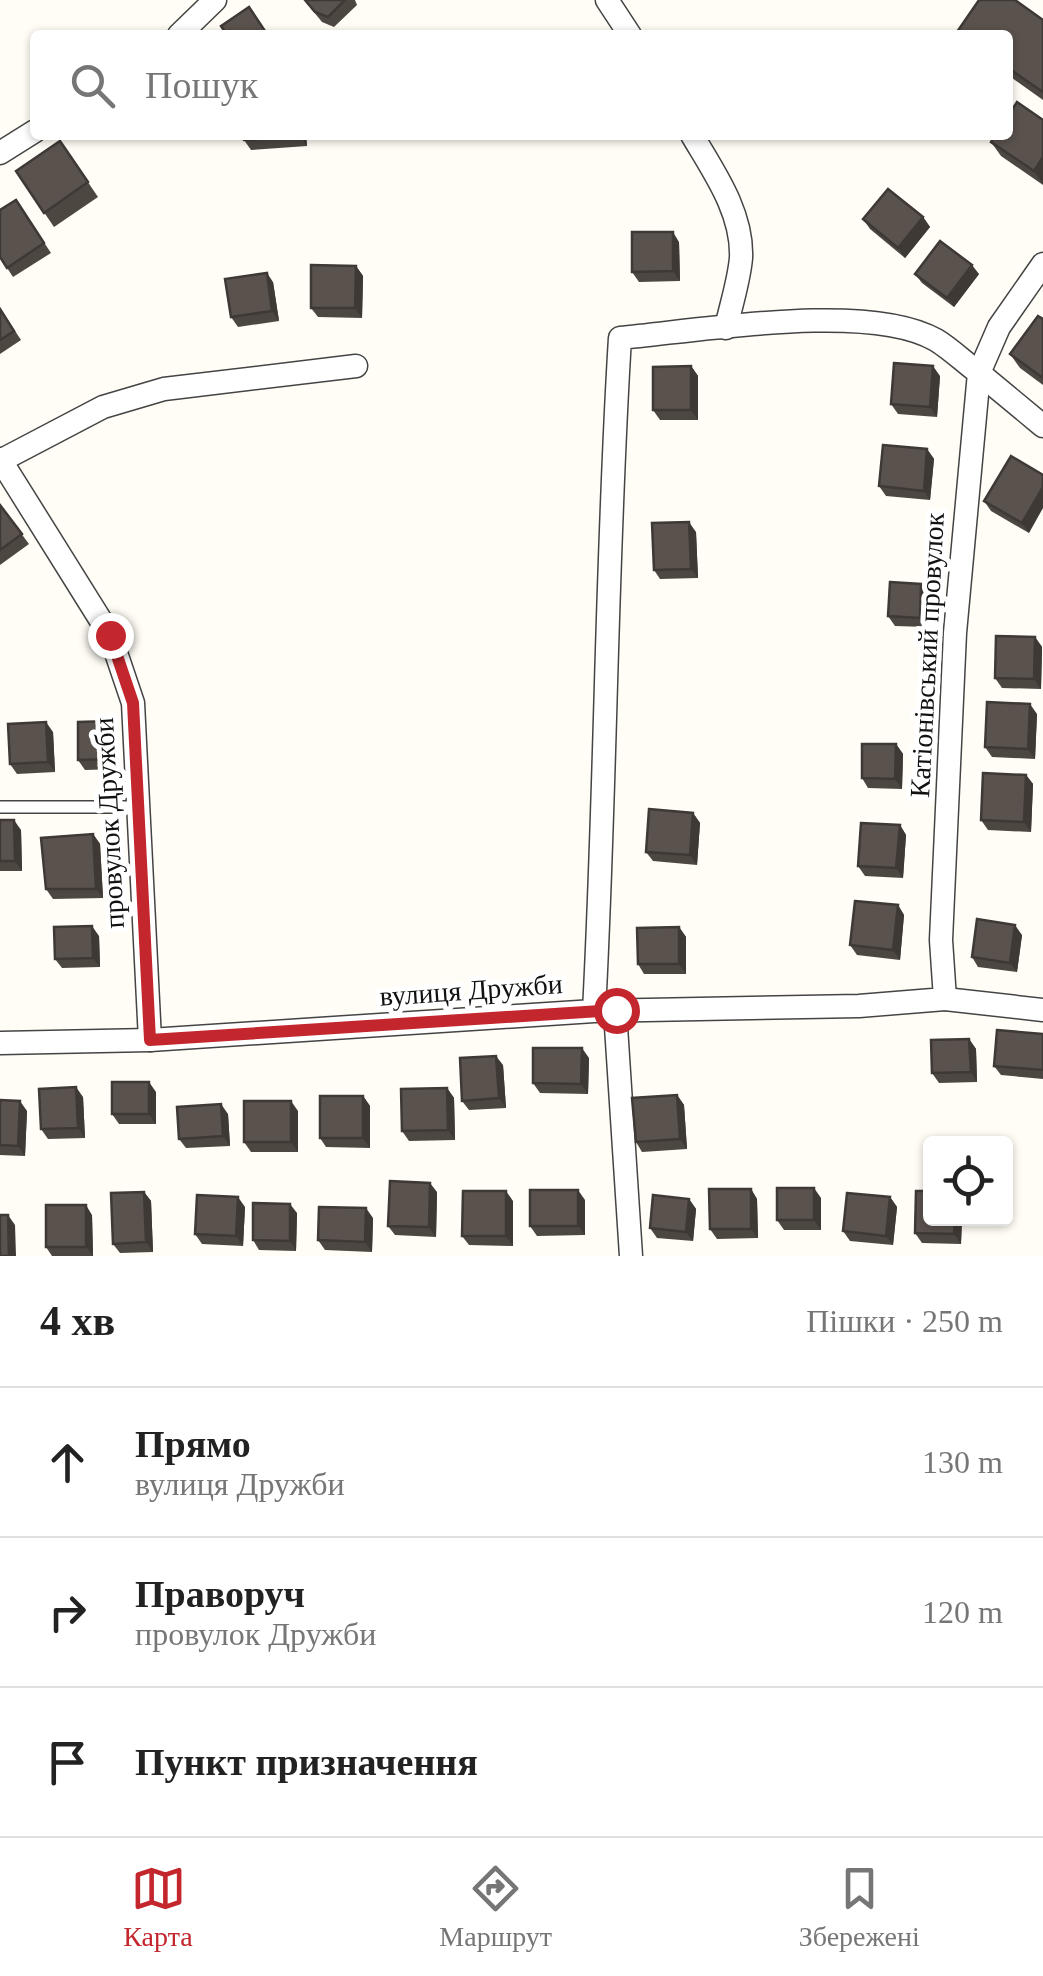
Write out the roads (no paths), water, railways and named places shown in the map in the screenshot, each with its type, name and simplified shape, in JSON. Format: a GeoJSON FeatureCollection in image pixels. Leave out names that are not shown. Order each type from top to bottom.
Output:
{"type":"FeatureCollection","features":[{"type":"Feature","properties":{"kind":"street"},"geometry":{"type":"LineString","coordinates":[[184,30],[216,0]]}},
{"type":"Feature","properties":{"kind":"street"},"geometry":{"type":"LineString","coordinates":[[607,0],[627,30]]}},
{"type":"Feature","properties":{"kind":"street"},"geometry":{"type":"LineString","coordinates":[[0,153],[30,134]]}},
{"type":"Feature","properties":{"kind":"street"},"geometry":{"type":"LineString","coordinates":[[695,140],[720,182],[739,228],[741,260],[726,328]]}},
{"type":"Feature","properties":{"kind":"street","name":"Катіонівський провулок"},"geometry":{"type":"LineString","coordinates":[[945,999],[941,940],[963,510],[979,374],[999,327],[1043,264]]}},
{"type":"Feature","properties":{"kind":"street"},"geometry":{"type":"LineString","coordinates":[[631,1256],[605,1011],[607,543],[620,338],[810,322],[899,327],[935,339],[1043,426]]}},
{"type":"Feature","properties":{"kind":"street"},"geometry":{"type":"LineString","coordinates":[[0,460],[103,407],[164,388],[356,366]]}},
{"type":"Feature","properties":{"kind":"street","name":"провулок Дружби"},"geometry":{"type":"LineString","coordinates":[[0,460],[110,635],[133,703],[150,1040]]}},
{"type":"Feature","properties":{"kind":"street","name":"вулиця Дружби"},"geometry":{"type":"LineString","coordinates":[[0,1043],[150,1040],[605,1011],[859,1006],[945,999],[1043,1010]]}},
{"type":"Feature","properties":{"kind":"lane"},"geometry":{"type":"LineString","coordinates":[[0,807],[140,807]]}}]}
